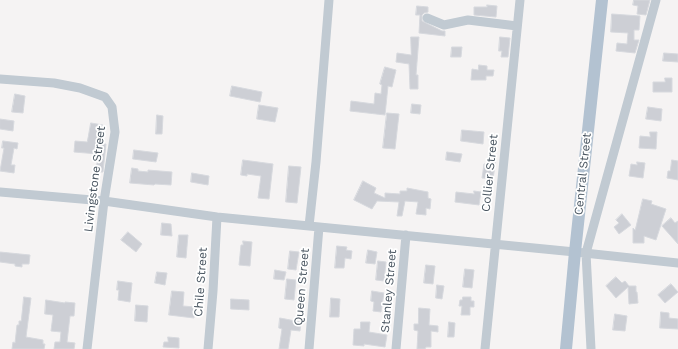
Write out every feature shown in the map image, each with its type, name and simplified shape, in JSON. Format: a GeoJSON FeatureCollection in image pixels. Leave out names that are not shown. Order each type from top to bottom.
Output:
{"type":"FeatureCollection","features":[{"type":"Feature","properties":{"kind":"main road","name":"Central Street"},"geometry":{"type":"LineString","coordinates":[[566,349],[580,252],[602,0]]}},
{"type":"Feature","properties":{"kind":"street"},"geometry":{"type":"LineString","coordinates":[[309,226],[330,0]]}},
{"type":"Feature","properties":{"kind":"street","name":"Collier Street"},"geometry":{"type":"LineString","coordinates":[[485,349],[520,0]]}},
{"type":"Feature","properties":{"kind":"street"},"geometry":{"type":"LineString","coordinates":[[591,349],[580,252],[656,0]]}},
{"type":"Feature","properties":{"kind":"street"},"geometry":{"type":"LineString","coordinates":[[427,18],[444,25],[468,20],[517,26]]}},
{"type":"Feature","properties":{"kind":"street","name":"Livingstone Street"},"geometry":{"type":"LineString","coordinates":[[0,79],[54,83],[80,88],[105,96],[112,107],[115,132],[104,202],[87,349]]}},
{"type":"Feature","properties":{"kind":"street"},"geometry":{"type":"LineString","coordinates":[[0,192],[104,202],[309,226],[678,263]]}},
{"type":"Feature","properties":{"kind":"street","name":"Chile Street"},"geometry":{"type":"LineString","coordinates":[[208,349],[217,216]]}},
{"type":"Feature","properties":{"kind":"street","name":"Queen Street"},"geometry":{"type":"LineString","coordinates":[[309,349],[319,227]]}},
{"type":"Feature","properties":{"kind":"street","name":"Stanley Street"},"geometry":{"type":"LineString","coordinates":[[396,349],[406,235]]}},
{"type":"Feature","properties":{"kind":"building"},"geometry":{"type":"Polygon","coordinates":[[[634,0],[650,0],[646,15],[637,14],[638,6],[633,5],[634,0]]]}},
{"type":"Feature","properties":{"kind":"building"},"geometry":{"type":"Polygon","coordinates":[[[487,5],[497,6],[496,17],[474,15],[474,7],[487,7],[487,5]]]}},
{"type":"Feature","properties":{"kind":"building"},"geometry":{"type":"Polygon","coordinates":[[[417,6],[428,7],[428,12],[422,15],[422,21],[445,31],[445,36],[419,33],[420,15],[416,15],[417,6]]]}},
{"type":"Feature","properties":{"kind":"building"},"geometry":{"type":"Polygon","coordinates":[[[612,14],[640,16],[639,30],[634,30],[634,40],[639,40],[635,53],[616,51],[617,43],[627,44],[628,33],[611,32],[612,14]]]}},
{"type":"Feature","properties":{"kind":"building"},"geometry":{"type":"Polygon","coordinates":[[[411,37],[419,37],[416,75],[418,75],[418,89],[410,89],[409,64],[396,62],[397,53],[411,55],[411,37]]]}},
{"type":"Feature","properties":{"kind":"building"},"geometry":{"type":"Polygon","coordinates":[[[500,37],[510,38],[508,57],[501,57],[502,51],[499,51],[500,37]]]}},
{"type":"Feature","properties":{"kind":"building"},"geometry":{"type":"Polygon","coordinates":[[[452,47],[462,47],[461,57],[451,57],[452,47]]]}},
{"type":"Feature","properties":{"kind":"building"},"geometry":{"type":"Polygon","coordinates":[[[664,53],[678,54],[678,62],[663,61],[664,53]]]}},
{"type":"Feature","properties":{"kind":"building"},"geometry":{"type":"Polygon","coordinates":[[[479,65],[487,66],[487,70],[494,70],[493,76],[486,76],[486,80],[471,80],[472,69],[478,70],[479,65]]]}},
{"type":"Feature","properties":{"kind":"building"},"geometry":{"type":"Polygon","coordinates":[[[385,67],[396,70],[392,87],[388,86],[385,115],[350,111],[351,101],[374,104],[375,93],[381,94],[382,85],[380,84],[385,67]]]}},
{"type":"Feature","properties":{"kind":"building"},"geometry":{"type":"Polygon","coordinates":[[[665,78],[672,78],[672,92],[653,92],[653,82],[665,82],[665,78]]]}},
{"type":"Feature","properties":{"kind":"building"},"geometry":{"type":"Polygon","coordinates":[[[232,86],[262,92],[260,102],[230,96],[232,86]]]}},
{"type":"Feature","properties":{"kind":"building"},"geometry":{"type":"Polygon","coordinates":[[[15,94],[25,96],[23,113],[12,112],[15,94]]]}},
{"type":"Feature","properties":{"kind":"building"},"geometry":{"type":"Polygon","coordinates":[[[412,104],[421,105],[420,114],[411,113],[412,104]]]}},
{"type":"Feature","properties":{"kind":"building"},"geometry":{"type":"Polygon","coordinates":[[[259,105],[278,108],[275,122],[257,119],[259,105]]]}},
{"type":"Feature","properties":{"kind":"building"},"geometry":{"type":"Polygon","coordinates":[[[648,107],[662,109],[661,121],[646,119],[648,107]]]}},
{"type":"Feature","properties":{"kind":"building"},"geometry":{"type":"Polygon","coordinates":[[[387,113],[399,114],[395,149],[383,148],[387,113]]]}},
{"type":"Feature","properties":{"kind":"building"},"geometry":{"type":"Polygon","coordinates":[[[157,115],[163,116],[162,134],[156,134],[157,115]]]}},
{"type":"Feature","properties":{"kind":"building"},"geometry":{"type":"Polygon","coordinates":[[[0,119],[14,121],[13,131],[0,129],[0,119]]]}},
{"type":"Feature","properties":{"kind":"building"},"geometry":{"type":"Polygon","coordinates":[[[91,123],[103,125],[100,144],[106,144],[103,172],[96,172],[98,154],[74,152],[75,141],[87,142],[91,123]]]}},
{"type":"Feature","properties":{"kind":"building"},"geometry":{"type":"Polygon","coordinates":[[[462,130],[484,132],[483,144],[461,141],[462,130]]]}},
{"type":"Feature","properties":{"kind":"building"},"geometry":{"type":"Polygon","coordinates":[[[650,132],[657,132],[656,149],[639,148],[640,136],[650,137],[650,132]]]}},
{"type":"Feature","properties":{"kind":"building"},"geometry":{"type":"Polygon","coordinates":[[[3,141],[18,143],[17,149],[14,148],[11,165],[15,165],[14,173],[0,171],[4,148],[2,148],[3,141]]]}},
{"type":"Feature","properties":{"kind":"building"},"geometry":{"type":"Polygon","coordinates":[[[134,150],[158,153],[156,162],[133,159],[134,150]]]}},
{"type":"Feature","properties":{"kind":"building"},"geometry":{"type":"Polygon","coordinates":[[[447,152],[462,154],[460,162],[446,160],[447,152]]]}},
{"type":"Feature","properties":{"kind":"building"},"geometry":{"type":"Polygon","coordinates":[[[488,157],[496,158],[493,179],[482,178],[484,164],[487,164],[488,157]]]}},
{"type":"Feature","properties":{"kind":"building"},"geometry":{"type":"Polygon","coordinates":[[[243,160],[273,164],[269,199],[258,198],[261,176],[247,174],[247,176],[241,175],[243,160]]]}},
{"type":"Feature","properties":{"kind":"building"},"geometry":{"type":"Polygon","coordinates":[[[672,160],[678,161],[678,180],[667,178],[672,160]]]}},
{"type":"Feature","properties":{"kind":"building"},"geometry":{"type":"Polygon","coordinates":[[[637,162],[645,163],[643,178],[629,176],[631,164],[637,165],[637,162]]]}},
{"type":"Feature","properties":{"kind":"building"},"geometry":{"type":"Polygon","coordinates":[[[289,166],[301,167],[297,203],[286,202],[289,166]]]}},
{"type":"Feature","properties":{"kind":"building"},"geometry":{"type":"Polygon","coordinates":[[[132,168],[138,169],[138,171],[148,172],[148,170],[172,172],[171,185],[130,183],[132,168]]]}},
{"type":"Feature","properties":{"kind":"building"},"geometry":{"type":"Polygon","coordinates":[[[192,173],[209,176],[208,185],[191,182],[192,173]]]}},
{"type":"Feature","properties":{"kind":"building"},"geometry":{"type":"Polygon","coordinates":[[[363,181],[376,188],[374,193],[385,198],[385,193],[400,194],[400,191],[407,191],[407,188],[428,192],[428,198],[431,199],[430,209],[426,208],[426,215],[416,214],[418,202],[405,201],[402,216],[397,216],[399,202],[377,201],[372,209],[354,200],[363,181]]]}},
{"type":"Feature","properties":{"kind":"building"},"geometry":{"type":"Polygon","coordinates":[[[474,191],[481,192],[479,205],[455,202],[456,192],[474,194],[474,191]]]}},
{"type":"Feature","properties":{"kind":"building"},"geometry":{"type":"Polygon","coordinates":[[[643,199],[652,201],[651,204],[666,209],[656,240],[644,236],[644,243],[633,243],[633,228],[635,230],[643,199]]]}},
{"type":"Feature","properties":{"kind":"building"},"geometry":{"type":"Polygon","coordinates":[[[622,214],[631,225],[619,234],[614,227],[619,223],[616,220],[622,214]]]}},
{"type":"Feature","properties":{"kind":"building"},"geometry":{"type":"Polygon","coordinates":[[[671,218],[675,223],[678,221],[678,244],[662,226],[671,218]]]}},
{"type":"Feature","properties":{"kind":"building"},"geometry":{"type":"Polygon","coordinates":[[[162,223],[171,224],[172,236],[161,235],[162,223]]]}},
{"type":"Feature","properties":{"kind":"building"},"geometry":{"type":"Polygon","coordinates":[[[128,232],[142,244],[136,252],[121,240],[128,232]]]}},
{"type":"Feature","properties":{"kind":"building"},"geometry":{"type":"Polygon","coordinates":[[[179,235],[188,235],[186,258],[177,257],[179,235]]]}},
{"type":"Feature","properties":{"kind":"building"},"geometry":{"type":"Polygon","coordinates":[[[243,241],[252,242],[250,266],[239,265],[241,245],[243,245],[243,241]]]}},
{"type":"Feature","properties":{"kind":"building"},"geometry":{"type":"Polygon","coordinates":[[[337,246],[347,247],[346,250],[352,251],[351,259],[345,258],[344,268],[335,268],[337,246]]]}},
{"type":"Feature","properties":{"kind":"building"},"geometry":{"type":"Polygon","coordinates":[[[368,250],[377,252],[375,264],[366,263],[368,250]]]}},
{"type":"Feature","properties":{"kind":"building"},"geometry":{"type":"Polygon","coordinates":[[[290,251],[299,252],[296,270],[288,269],[290,251]]]}},
{"type":"Feature","properties":{"kind":"building"},"geometry":{"type":"Polygon","coordinates":[[[0,252],[30,255],[29,264],[22,264],[22,267],[15,266],[15,264],[0,262],[0,252]]]}},
{"type":"Feature","properties":{"kind":"building"},"geometry":{"type":"Polygon","coordinates":[[[378,261],[386,262],[384,281],[376,280],[378,261]]]}},
{"type":"Feature","properties":{"kind":"building"},"geometry":{"type":"Polygon","coordinates":[[[426,265],[435,266],[433,284],[424,283],[426,265]]]}},
{"type":"Feature","properties":{"kind":"building"},"geometry":{"type":"Polygon","coordinates":[[[465,269],[474,270],[472,288],[463,287],[465,269]]]}},
{"type":"Feature","properties":{"kind":"building"},"geometry":{"type":"Polygon","coordinates":[[[275,270],[286,272],[284,280],[274,279],[275,270]]]}},
{"type":"Feature","properties":{"kind":"building"},"geometry":{"type":"Polygon","coordinates":[[[157,272],[167,273],[165,285],[155,283],[157,272]]]}},
{"type":"Feature","properties":{"kind":"building"},"geometry":{"type":"Polygon","coordinates":[[[616,277],[622,283],[625,281],[629,286],[636,286],[638,303],[629,304],[628,287],[616,298],[606,286],[616,277]]]}},
{"type":"Feature","properties":{"kind":"building"},"geometry":{"type":"Polygon","coordinates":[[[287,279],[296,280],[294,300],[285,299],[287,279]]]}},
{"type":"Feature","properties":{"kind":"building"},"geometry":{"type":"Polygon","coordinates":[[[118,281],[132,283],[130,302],[118,300],[118,281]]]}},
{"type":"Feature","properties":{"kind":"building"},"geometry":{"type":"Polygon","coordinates":[[[671,284],[678,292],[665,303],[658,295],[671,284]]]}},
{"type":"Feature","properties":{"kind":"building"},"geometry":{"type":"Polygon","coordinates":[[[437,285],[444,286],[442,299],[436,298],[437,285]]]}},
{"type":"Feature","properties":{"kind":"building"},"geometry":{"type":"Polygon","coordinates":[[[172,291],[184,292],[183,306],[195,307],[194,318],[169,315],[172,291]]]}},
{"type":"Feature","properties":{"kind":"building"},"geometry":{"type":"Polygon","coordinates":[[[372,291],[384,293],[381,312],[373,311],[374,302],[371,301],[372,291]]]}},
{"type":"Feature","properties":{"kind":"building"},"geometry":{"type":"Polygon","coordinates":[[[24,297],[31,298],[26,337],[43,340],[43,344],[45,344],[44,349],[12,349],[13,342],[15,343],[17,325],[19,325],[19,321],[21,321],[24,297]]]}},
{"type":"Feature","properties":{"kind":"building"},"geometry":{"type":"Polygon","coordinates":[[[463,297],[471,297],[471,301],[474,301],[474,307],[470,307],[470,315],[461,315],[462,306],[459,306],[460,300],[462,300],[463,297]]]}},
{"type":"Feature","properties":{"kind":"building"},"geometry":{"type":"Polygon","coordinates":[[[331,298],[340,299],[339,317],[330,317],[331,298]]]}},
{"type":"Feature","properties":{"kind":"building"},"geometry":{"type":"Polygon","coordinates":[[[231,299],[249,300],[249,310],[231,309],[231,299]]]}},
{"type":"Feature","properties":{"kind":"building"},"geometry":{"type":"Polygon","coordinates":[[[46,300],[75,303],[74,316],[70,316],[67,342],[75,343],[74,349],[54,349],[55,342],[60,342],[61,332],[51,331],[53,315],[45,314],[46,300]]]}},
{"type":"Feature","properties":{"kind":"building"},"geometry":{"type":"Polygon","coordinates":[[[136,305],[148,306],[147,322],[135,321],[136,305]]]}},
{"type":"Feature","properties":{"kind":"building"},"geometry":{"type":"Polygon","coordinates":[[[419,308],[430,309],[429,325],[438,326],[438,332],[431,331],[431,347],[426,347],[425,349],[417,349],[418,331],[414,330],[414,324],[418,324],[419,308]]]}},
{"type":"Feature","properties":{"kind":"building"},"geometry":{"type":"Polygon","coordinates":[[[661,312],[669,313],[669,318],[678,319],[678,329],[660,328],[661,312]]]}},
{"type":"Feature","properties":{"kind":"building"},"geometry":{"type":"Polygon","coordinates":[[[615,314],[627,316],[625,331],[613,330],[615,314]]]}},
{"type":"Feature","properties":{"kind":"building"},"geometry":{"type":"Polygon","coordinates":[[[280,318],[301,322],[300,331],[291,330],[288,349],[279,349],[282,329],[279,328],[280,318]]]}},
{"type":"Feature","properties":{"kind":"building"},"geometry":{"type":"Polygon","coordinates":[[[361,322],[370,322],[369,332],[387,335],[385,347],[364,344],[364,346],[353,345],[354,329],[360,329],[361,322]]]}},
{"type":"Feature","properties":{"kind":"building"},"geometry":{"type":"Polygon","coordinates":[[[449,322],[455,323],[454,337],[448,337],[449,322]]]}},
{"type":"Feature","properties":{"kind":"building"},"geometry":{"type":"Polygon","coordinates":[[[168,337],[179,338],[179,348],[163,347],[164,342],[168,342],[168,337]]]}}]}
